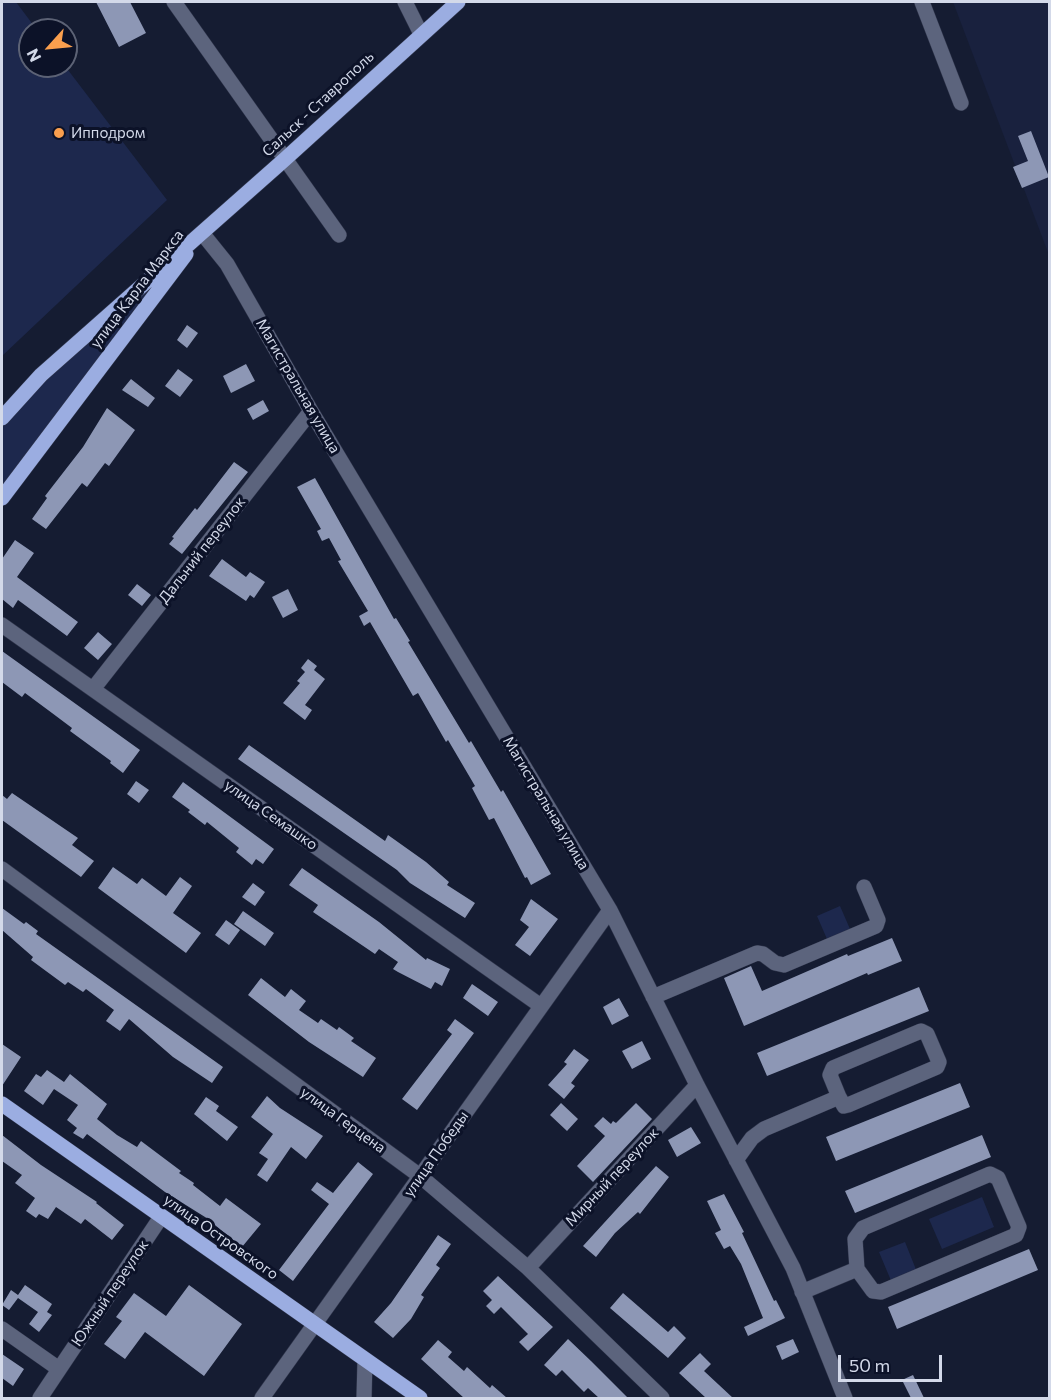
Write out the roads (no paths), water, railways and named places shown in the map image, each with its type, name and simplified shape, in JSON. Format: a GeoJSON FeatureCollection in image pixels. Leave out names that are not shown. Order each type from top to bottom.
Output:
{"type":"FeatureCollection","features":[{"type":"Feature","properties":{"kind":"main road","name":"Сальск - Ставрополь"},"geometry":{"type":"LineString","coordinates":[[202,233],[458,2]]}},
{"type":"Feature","properties":{"kind":"main road","name":"улица Карла Маркса"},"geometry":{"type":"LineString","coordinates":[[2,418],[41,375],[140,285],[202,233]]}},
{"type":"Feature","properties":{"kind":"main road","name":"улица Карла Маркса"},"geometry":{"type":"LineString","coordinates":[[2,498],[202,233]]}},
{"type":"Feature","properties":{"kind":"main road","name":"улица Островского"},"geometry":{"type":"LineString","coordinates":[[2,1104],[420,1398]]}},
{"type":"Feature","properties":{"kind":"street"},"geometry":{"type":"LineString","coordinates":[[174,2],[284,160],[339,234]]}},
{"type":"Feature","properties":{"kind":"street"},"geometry":{"type":"LineString","coordinates":[[405,2],[421,34]]}},
{"type":"Feature","properties":{"kind":"street"},"geometry":{"type":"LineString","coordinates":[[922,2],[961,103]]}},
{"type":"Feature","properties":{"kind":"street","name":"Магистральная улица"},"geometry":{"type":"LineString","coordinates":[[202,233],[227,264],[312,411],[610,910],[792,1268],[845,1398]]}},
{"type":"Feature","properties":{"kind":"street","name":"Дальний переулок"},"geometry":{"type":"LineString","coordinates":[[93,689],[312,411]]}},
{"type":"Feature","properties":{"kind":"street","name":"улица Семашко"},"geometry":{"type":"LineString","coordinates":[[2,625],[541,1006]]}},
{"type":"Feature","properties":{"kind":"street","name":"улица Герцена"},"geometry":{"type":"LineString","coordinates":[[2,869],[420,1176],[528,1268],[662,1398]]}},
{"type":"Feature","properties":{"kind":"street"},"geometry":{"type":"LineString","coordinates":[[653,997],[757,953],[763,954],[775,963],[784,965],[876,926],[878,920],[864,887]]}},
{"type":"Feature","properties":{"kind":"street","name":"улица Победы"},"geometry":{"type":"LineString","coordinates":[[262,1398],[610,910]]}},
{"type":"Feature","properties":{"kind":"street"},"geometry":{"type":"LineString","coordinates":[[921,1031],[927,1034],[939,1062],[937,1067],[848,1105],[844,1106],[839,1097],[830,1075],[833,1068],[921,1031]]}},
{"type":"Feature","properties":{"kind":"street","name":"Мирный переулок"},"geometry":{"type":"LineString","coordinates":[[528,1268],[697,1085]]}},
{"type":"Feature","properties":{"kind":"street"},"geometry":{"type":"LineString","coordinates":[[736,1160],[752,1138],[764,1129],[839,1097]]}},
{"type":"Feature","properties":{"kind":"street"},"geometry":{"type":"LineString","coordinates":[[990,1174],[998,1178],[1019,1227],[1016,1235],[881,1292],[873,1291],[857,1269],[855,1239],[862,1228],[990,1174]]}},
{"type":"Feature","properties":{"kind":"street","name":"Южный переулок"},"geometry":{"type":"LineString","coordinates":[[40,1398],[161,1217]]}},
{"type":"Feature","properties":{"kind":"street"},"geometry":{"type":"LineString","coordinates":[[802,1292],[857,1269]]}},
{"type":"Feature","properties":{"kind":"street"},"geometry":{"type":"LineString","coordinates":[[2,1329],[59,1369]]}},
{"type":"Feature","properties":{"kind":"street"},"geometry":{"type":"LineString","coordinates":[[364,1398],[366,1360]]}},
{"type":"Feature","properties":{"kind":"place","name":"Ипподром"},"geometry":{"type":"Point","coordinates":[59,133]}}]}
